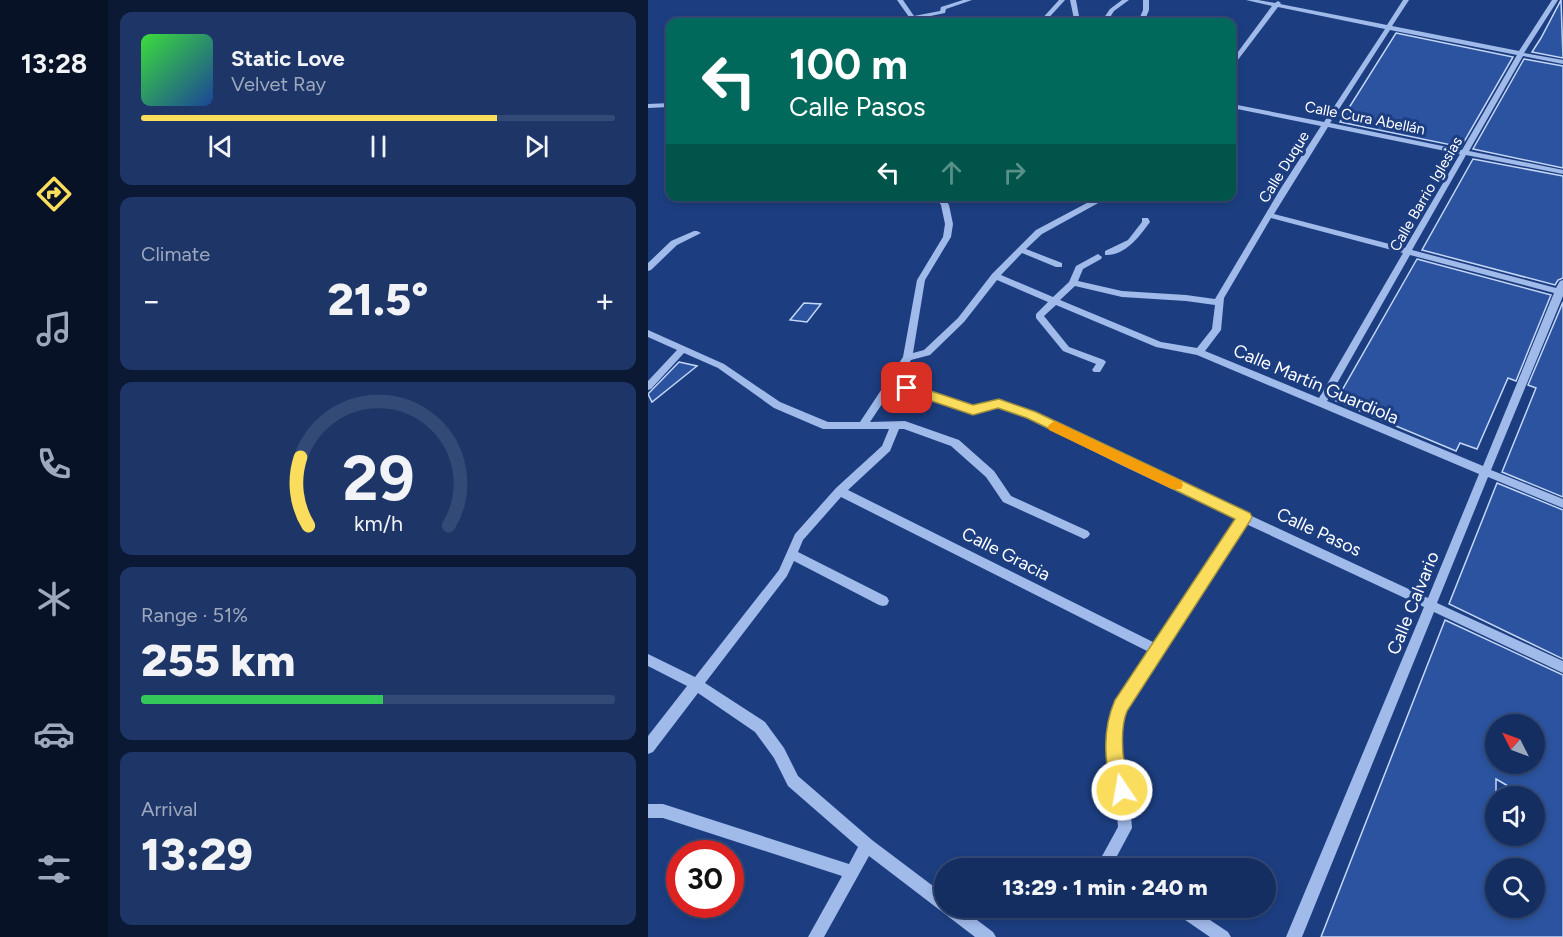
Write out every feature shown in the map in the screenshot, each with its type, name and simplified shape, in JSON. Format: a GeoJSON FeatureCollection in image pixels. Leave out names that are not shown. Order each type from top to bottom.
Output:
{"type":"FeatureCollection","features":[{"type":"Feature","properties":{"kind":"street"},"geometry":{"type":"LineString","coordinates":[[900,0],[911,18]]}},
{"type":"Feature","properties":{"kind":"street"},"geometry":{"type":"LineString","coordinates":[[923,18],[969,0]]}},
{"type":"Feature","properties":{"kind":"street"},"geometry":{"type":"LineString","coordinates":[[1046,18],[1062,0]]}},
{"type":"Feature","properties":{"kind":"street"},"geometry":{"type":"LineString","coordinates":[[1073,0],[1076,18],[1083,18]]}},
{"type":"Feature","properties":{"kind":"street"},"geometry":{"type":"LineString","coordinates":[[1107,18],[1112,10],[1126,0]]}},
{"type":"Feature","properties":{"kind":"street"},"geometry":{"type":"LineString","coordinates":[[1143,18],[1146,10],[1146,0]]}},
{"type":"Feature","properties":{"kind":"street"},"geometry":{"type":"LineString","coordinates":[[1250,0],[1278,3],[1388,28],[1563,62]]}},
{"type":"Feature","properties":{"kind":"street","name":"Calle Duque"},"geometry":{"type":"LineString","coordinates":[[1199,352],[1216,330],[1220,298],[1406,0]]}},
{"type":"Feature","properties":{"kind":"street","name":"Calle Barrio Iglesias"},"geometry":{"type":"LineString","coordinates":[[1321,403],[1521,53],[1555,0]]}},
{"type":"Feature","properties":{"kind":"street"},"geometry":{"type":"LineString","coordinates":[[1236,59],[1278,3]]}},
{"type":"Feature","properties":{"kind":"street"},"geometry":{"type":"LineString","coordinates":[[648,106],[666,105]]}},
{"type":"Feature","properties":{"kind":"street","name":"Calle Cura Abellán"},"geometry":{"type":"LineString","coordinates":[[1236,106],[1563,172]]}},
{"type":"Feature","properties":{"kind":"street"},"geometry":{"type":"LineString","coordinates":[[863,425],[908,357],[921,280],[947,237],[949,224],[942,201]]}},
{"type":"Feature","properties":{"kind":"street"},"geometry":{"type":"LineString","coordinates":[[908,357],[927,353],[961,320],[995,276],[1040,232],[1098,201]]}},
{"type":"Feature","properties":{"kind":"street"},"geometry":{"type":"LineString","coordinates":[[1270,215],[1562,289]]}},
{"type":"Feature","properties":{"kind":"street"},"geometry":{"type":"LineString","coordinates":[[1108,253],[1131,242],[1146,222],[1145,220]]}},
{"type":"Feature","properties":{"kind":"street"},"geometry":{"type":"LineString","coordinates":[[648,268],[674,243],[697,233]]}},
{"type":"Feature","properties":{"kind":"street"},"geometry":{"type":"LineString","coordinates":[[1021,250],[1077,273]]}},
{"type":"Feature","properties":{"kind":"street"},"geometry":{"type":"LineString","coordinates":[[1097,370],[1101,362],[1066,349],[1039,316],[1073,283],[1079,268],[1098,257]]}},
{"type":"Feature","properties":{"kind":"street","name":"Calle Martín Guardiola"},"geometry":{"type":"LineString","coordinates":[[995,276],[1159,345],[1199,352],[1563,504]]}},
{"type":"Feature","properties":{"kind":"street"},"geometry":{"type":"LineString","coordinates":[[1073,283],[1122,294],[1186,298],[1220,303]]}},
{"type":"Feature","properties":{"kind":"street","name":"Calle Calvario"},"geometry":{"type":"LineString","coordinates":[[1294,937],[1432,606],[1484,472],[1562,289]]}},
{"type":"Feature","properties":{"kind":"street"},"geometry":{"type":"LineString","coordinates":[[648,333],[721,366],[777,405],[827,426],[905,425],[955,443],[990,474],[1007,499],[1084,534]]}},
{"type":"Feature","properties":{"kind":"street"},"geometry":{"type":"LineString","coordinates":[[648,387],[683,349]]}},
{"type":"Feature","properties":{"kind":"street","name":"Calle Pasos"},"geometry":{"type":"LineString","coordinates":[[891,382],[973,410],[999,403],[1031,415],[1563,667]]}},
{"type":"Feature","properties":{"kind":"street"},"geometry":{"type":"LineString","coordinates":[[648,747],[783,573],[799,537],[840,491],[886,448],[895,426]]}},
{"type":"Feature","properties":{"kind":"street","name":"Calle Gracia"},"geometry":{"type":"LineString","coordinates":[[840,491],[1157,650]]}},
{"type":"Feature","properties":{"kind":"street"},"geometry":{"type":"LineString","coordinates":[[1108,858],[1125,828],[1122,790],[1114,752],[1116,718],[1121,705],[1245,517]]}},
{"type":"Feature","properties":{"kind":"street"},"geometry":{"type":"LineString","coordinates":[[791,554],[883,601]]}},
{"type":"Feature","properties":{"kind":"street"},"geometry":{"type":"LineString","coordinates":[[648,660],[696,684],[760,727],[779,753],[793,781],[867,844],[934,896]]}},
{"type":"Feature","properties":{"kind":"street"},"geometry":{"type":"LineString","coordinates":[[648,811],[663,811],[851,872]]}},
{"type":"Feature","properties":{"kind":"street"},"geometry":{"type":"LineString","coordinates":[[816,937],[867,844]]}},
{"type":"Feature","properties":{"kind":"street"},"geometry":{"type":"LineString","coordinates":[[962,918],[988,937]]}},
{"type":"Feature","properties":{"kind":"street"},"geometry":{"type":"LineString","coordinates":[[1195,918],[1223,937]]}},
{"type":"Feature","properties":{"kind":"building"},"geometry":{"type":"Polygon","coordinates":[[[1561,0],[1563,58],[1532,52],[1541,38],[1561,0]]]}},
{"type":"Feature","properties":{"kind":"building"},"geometry":{"type":"Polygon","coordinates":[[[1396,33],[1513,57],[1461,147],[1340,122],[1396,33]]]}},
{"type":"Feature","properties":{"kind":"building"},"geometry":{"type":"Polygon","coordinates":[[[1524,59],[1563,66],[1563,168],[1473,149],[1524,59]]]}},
{"type":"Feature","properties":{"kind":"building"},"geometry":{"type":"Polygon","coordinates":[[[1473,159],[1563,176],[1563,278],[1555,285],[1422,250],[1473,159]]]}},
{"type":"Feature","properties":{"kind":"building"},"geometry":{"type":"Polygon","coordinates":[[[1417,259],[1551,295],[1516,381],[1508,378],[1477,449],[1460,443],[1456,451],[1336,401],[1417,259]]]}},
{"type":"Feature","properties":{"kind":"building"},"geometry":{"type":"Polygon","coordinates":[[[1563,302],[1563,497],[1502,472],[1536,388],[1528,385],[1563,302]]]}},
{"type":"Feature","properties":{"kind":"building"},"geometry":{"type":"Polygon","coordinates":[[[804,303],[821,304],[807,322],[790,320],[804,303]]]}},
{"type":"Feature","properties":{"kind":"building"},"geometry":{"type":"Polygon","coordinates":[[[679,362],[697,366],[652,402],[648,394],[679,362]]]}},
{"type":"Feature","properties":{"kind":"building"},"geometry":{"type":"Polygon","coordinates":[[[1497,483],[1563,510],[1563,659],[1449,604],[1497,483]]]}},
{"type":"Feature","properties":{"kind":"building"},"geometry":{"type":"Polygon","coordinates":[[[1445,620],[1563,675],[1563,937],[1321,937],[1445,620]]]}},
{"type":"Feature","properties":{"kind":"slow traffic"},"geometry":{"type":"LineString","coordinates":[[1054,426],[1177,485]]}},
{"type":"Feature","properties":{"kind":"route"},"geometry":{"type":"LineString","coordinates":[[907,388],[973,410],[999,403],[1031,415],[1123,461],[1245,517],[1121,705],[1116,718],[1114,752],[1122,790]]}}]}
